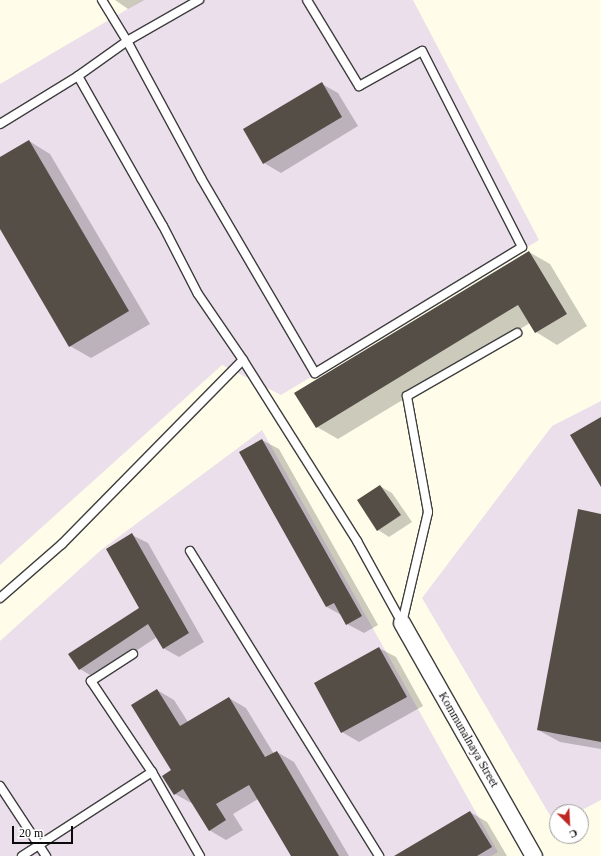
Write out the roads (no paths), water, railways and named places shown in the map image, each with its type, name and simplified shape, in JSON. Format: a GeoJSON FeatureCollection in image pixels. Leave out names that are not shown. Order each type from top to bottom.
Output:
{"type":"FeatureCollection","features":[{"type":"Feature","properties":{"kind":"street","name":"Kommunalnaya Street"},"geometry":{"type":"LineString","coordinates":[[402,623],[534,856]]}},
{"type":"Feature","properties":{"kind":"lane"},"geometry":{"type":"LineString","coordinates":[[102,0],[127,40],[201,178],[315,372],[522,247],[422,51],[359,86],[307,0]]}},
{"type":"Feature","properties":{"kind":"lane"},"geometry":{"type":"LineString","coordinates":[[0,124],[78,76],[127,40],[199,0]]}},
{"type":"Feature","properties":{"kind":"lane"},"geometry":{"type":"LineString","coordinates":[[78,76],[163,226],[198,294],[243,360],[357,541],[402,623]]}},
{"type":"Feature","properties":{"kind":"lane"},"geometry":{"type":"LineString","coordinates":[[402,623],[428,508],[407,396],[517,333]]}},
{"type":"Feature","properties":{"kind":"lane"},"geometry":{"type":"LineString","coordinates":[[0,598],[62,544],[243,360]]}},
{"type":"Feature","properties":{"kind":"lane"},"geometry":{"type":"LineString","coordinates":[[190,551],[379,856]]}},
{"type":"Feature","properties":{"kind":"lane"},"geometry":{"type":"LineString","coordinates":[[133,654],[91,682],[152,772],[200,856]]}},
{"type":"Feature","properties":{"kind":"lane"},"geometry":{"type":"LineString","coordinates":[[22,856],[40,846],[152,772]]}},
{"type":"Feature","properties":{"kind":"lane"},"geometry":{"type":"LineString","coordinates":[[0,786],[46,856]]}}]}
